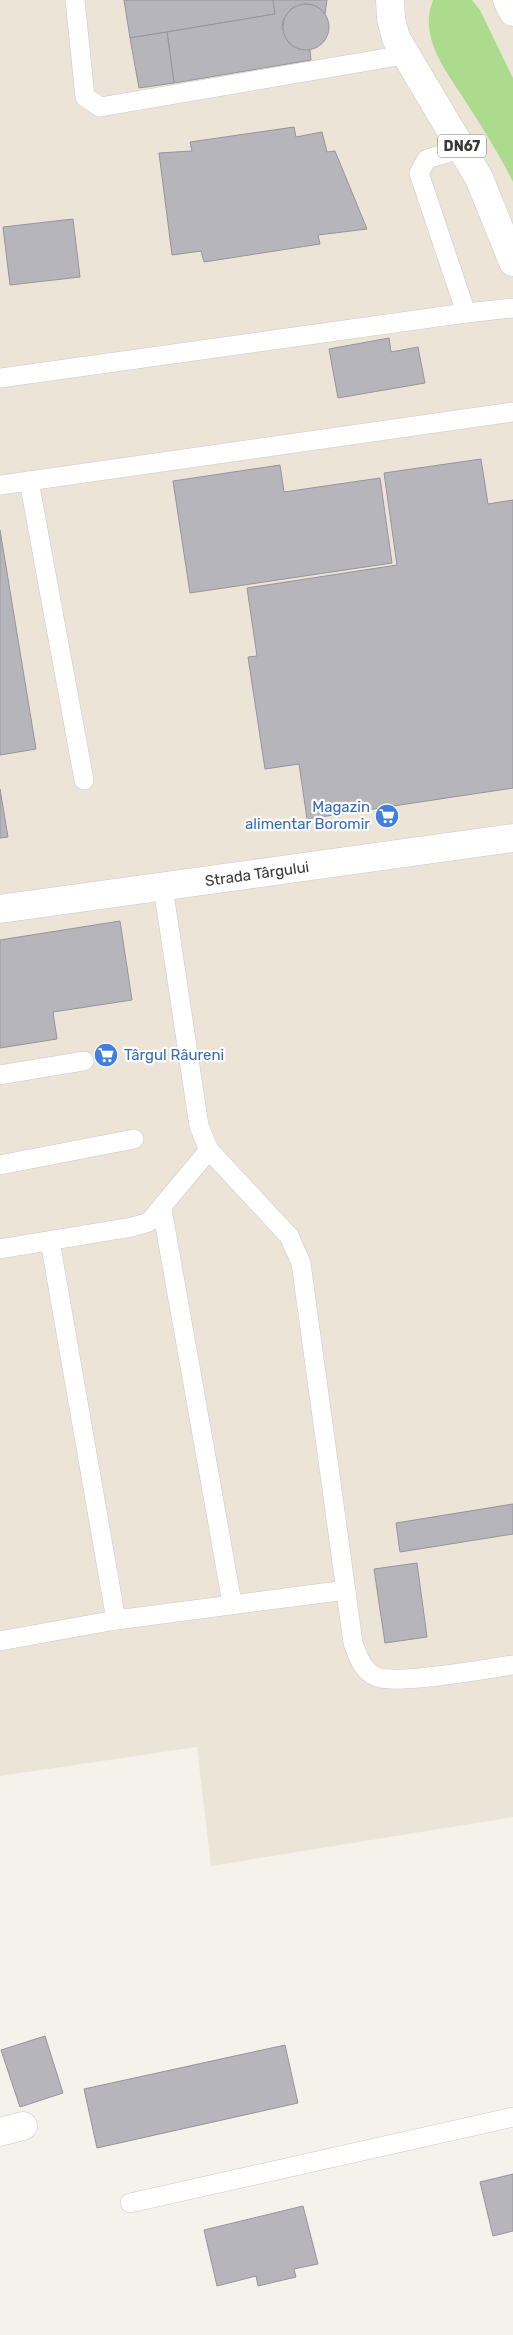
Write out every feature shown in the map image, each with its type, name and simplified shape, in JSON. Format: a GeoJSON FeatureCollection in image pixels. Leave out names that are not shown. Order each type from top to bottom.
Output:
{"type":"FeatureCollection","features":[{"type":"Feature","properties":{"kind":"street","name":"DN67"},"geometry":{"type":"LineString","coordinates":[[390,0],[396,38],[404,55],[464,148],[498,221],[513,262]]}},
{"type":"Feature","properties":{"kind":"street"},"geometry":{"type":"LineString","coordinates":[[507,0],[513,12]]}},
{"type":"Feature","properties":{"kind":"street","name":"Strada Târgului"},"geometry":{"type":"LineString","coordinates":[[0,909],[513,838]]}},
{"type":"Feature","properties":{"kind":"lane"},"geometry":{"type":"LineString","coordinates":[[74,0],[85,97],[100,107],[404,55]]}},
{"type":"Feature","properties":{"kind":"lane"},"geometry":{"type":"LineString","coordinates":[[464,148],[427,159],[419,172],[466,312]]}},
{"type":"Feature","properties":{"kind":"lane"},"geometry":{"type":"LineString","coordinates":[[0,378],[466,312],[513,308]]}},
{"type":"Feature","properties":{"kind":"lane"},"geometry":{"type":"LineString","coordinates":[[0,485],[513,412]]}},
{"type":"Feature","properties":{"kind":"lane"},"geometry":{"type":"LineString","coordinates":[[29,481],[84,780]]}},
{"type":"Feature","properties":{"kind":"lane"},"geometry":{"type":"LineString","coordinates":[[163,887],[199,1126],[209,1150],[289,1236],[301,1263],[353,1643],[362,1665],[376,1677],[402,1679],[513,1665]]}},
{"type":"Feature","properties":{"kind":"lane"},"geometry":{"type":"LineString","coordinates":[[0,1075],[84,1061]]}},
{"type":"Feature","properties":{"kind":"lane"},"geometry":{"type":"LineString","coordinates":[[0,1165],[134,1139]]}},
{"type":"Feature","properties":{"kind":"lane"},"geometry":{"type":"LineString","coordinates":[[0,1248],[50,1242],[132,1227],[149,1222],[162,1209],[209,1150]]}},
{"type":"Feature","properties":{"kind":"lane"},"geometry":{"type":"LineString","coordinates":[[162,1209],[232,1603]]}},
{"type":"Feature","properties":{"kind":"lane"},"geometry":{"type":"LineString","coordinates":[[50,1242],[116,1620]]}},
{"type":"Feature","properties":{"kind":"lane"},"geometry":{"type":"LineString","coordinates":[[0,1641],[116,1620],[232,1603],[346,1590]]}},
{"type":"Feature","properties":{"kind":"lane"},"geometry":{"type":"LineString","coordinates":[[130,2203],[513,2117]]}},
{"type":"Feature","properties":{"kind":"shaded area"},"geometry":{"type":"Polygon","coordinates":[[[0,0],[513,0],[513,1817],[211,1866],[197,1747],[0,1776],[0,0]]]}},
{"type":"Feature","properties":{"kind":"green space"},"geometry":{"type":"Polygon","coordinates":[[[433,0],[472,0],[480,10],[513,78],[513,182],[496,150],[447,73],[433,46],[429,26],[429,13],[433,0]]]}},
{"type":"Feature","properties":{"kind":"building"},"geometry":{"type":"Polygon","coordinates":[[[124,0],[273,0],[275,14],[130,38],[124,0]]]}},
{"type":"Feature","properties":{"kind":"building"},"geometry":{"type":"Polygon","coordinates":[[[273,0],[327,0],[325,14],[313,5],[306,4],[292,8],[283,20],[282,28],[288,42],[294,47],[310,50],[311,60],[174,83],[167,32],[275,14],[273,0]]]}},
{"type":"Feature","properties":{"kind":"building"},"geometry":{"type":"Polygon","coordinates":[[[302,4],[310,4],[319,8],[325,14],[329,27],[325,40],[319,46],[310,50],[302,50],[293,46],[287,40],[283,31],[283,23],[287,14],[293,8],[302,4]]]}},
{"type":"Feature","properties":{"kind":"building"},"geometry":{"type":"Polygon","coordinates":[[[167,32],[174,83],[139,88],[130,38],[167,32]]]}},
{"type":"Feature","properties":{"kind":"building"},"geometry":{"type":"Polygon","coordinates":[[[294,127],[296,137],[322,132],[327,152],[335,151],[367,229],[318,235],[320,244],[204,262],[201,251],[172,255],[159,153],[192,151],[190,142],[294,127]]]}},
{"type":"Feature","properties":{"kind":"building"},"geometry":{"type":"Polygon","coordinates":[[[73,219],[80,277],[10,285],[3,227],[73,219]]]}},
{"type":"Feature","properties":{"kind":"building"},"geometry":{"type":"Polygon","coordinates":[[[389,338],[391,352],[418,347],[425,383],[338,398],[329,349],[389,338]]]}},
{"type":"Feature","properties":{"kind":"building"},"geometry":{"type":"Polygon","coordinates":[[[481,459],[488,504],[513,500],[513,788],[307,819],[299,764],[265,769],[248,657],[257,656],[247,588],[397,565],[384,473],[481,459]]]}},
{"type":"Feature","properties":{"kind":"building"},"geometry":{"type":"Polygon","coordinates":[[[280,465],[284,492],[380,478],[392,563],[190,593],[173,481],[280,465]]]}},
{"type":"Feature","properties":{"kind":"building"},"geometry":{"type":"Polygon","coordinates":[[[0,530],[36,749],[0,755],[0,530]]]}},
{"type":"Feature","properties":{"kind":"building"},"geometry":{"type":"Polygon","coordinates":[[[0,789],[8,837],[0,838],[0,789]]]}},
{"type":"Feature","properties":{"kind":"building"},"geometry":{"type":"Polygon","coordinates":[[[120,921],[132,1000],[53,1012],[57,1039],[0,1048],[0,940],[120,921]]]}},
{"type":"Feature","properties":{"kind":"building"},"geometry":{"type":"Polygon","coordinates":[[[513,1504],[513,1534],[400,1552],[396,1523],[513,1504]]]}},
{"type":"Feature","properties":{"kind":"building"},"geometry":{"type":"Polygon","coordinates":[[[417,1563],[427,1637],[385,1643],[374,1569],[417,1563]]]}},
{"type":"Feature","properties":{"kind":"building"},"geometry":{"type":"Polygon","coordinates":[[[45,2036],[63,2093],[20,2107],[1,2050],[45,2036]]]}},
{"type":"Feature","properties":{"kind":"building"},"geometry":{"type":"Polygon","coordinates":[[[285,2045],[298,2103],[97,2148],[84,2089],[285,2045]]]}},
{"type":"Feature","properties":{"kind":"building"},"geometry":{"type":"Polygon","coordinates":[[[513,2174],[513,2231],[493,2236],[480,2182],[513,2174]]]}},
{"type":"Feature","properties":{"kind":"building"},"geometry":{"type":"Polygon","coordinates":[[[303,2206],[318,2264],[294,2269],[296,2277],[258,2286],[256,2276],[217,2286],[204,2230],[303,2206]]]}},
{"type":"Feature","properties":{"kind":"place","name":"Magazin alimentar Boromir"},"geometry":{"type":"Point","coordinates":[387,816]}},
{"type":"Feature","properties":{"kind":"place","name":"Târgul Râureni"},"geometry":{"type":"Point","coordinates":[106,1055]}}]}
